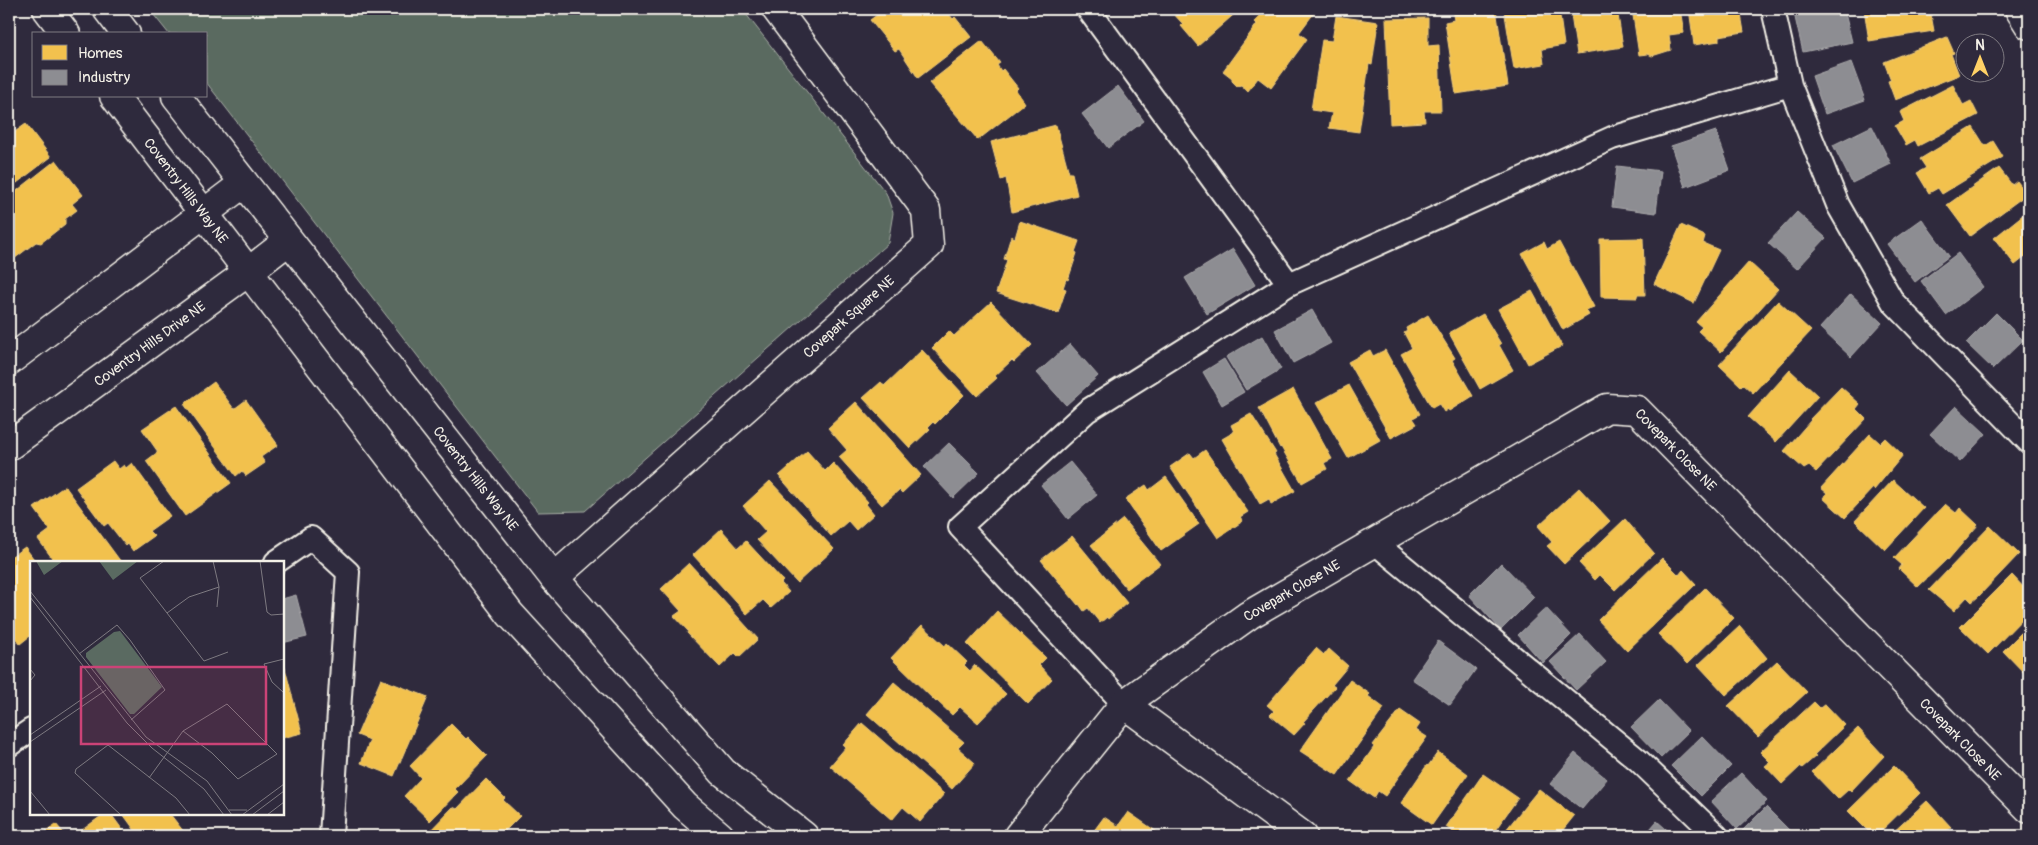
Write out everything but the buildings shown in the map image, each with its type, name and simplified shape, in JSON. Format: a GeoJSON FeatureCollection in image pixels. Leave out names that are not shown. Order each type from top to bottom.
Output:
{"type":"FeatureCollection","features":[{"type":"Feature","properties":{"kind":"street"},"geometry":{"type":"LineString","coordinates":[[46,9],[64,32]]}},
{"type":"Feature","properties":{"kind":"street"},"geometry":{"type":"LineString","coordinates":[[107,9],[124,32]]}},
{"type":"Feature","properties":{"kind":"street","name":"Covepark Square NE"},"geometry":{"type":"LineString","coordinates":[[554,578],[929,245],[926,210],[776,9]]}},
{"type":"Feature","properties":{"kind":"street"},"geometry":{"type":"LineString","coordinates":[[2019,9],[2029,25]]}},
{"type":"Feature","properties":{"kind":"street","name":"Coventry Hills Way NE"},"geometry":{"type":"LineString","coordinates":[[116,98],[510,614],[685,806],[720,836]]}},
{"type":"Feature","properties":{"kind":"street","name":"Coventry Hills Way NE"},"geometry":{"type":"LineString","coordinates":[[178,98],[554,578],[723,772],[804,836]]}},
{"type":"Feature","properties":{"kind":"street"},"geometry":{"type":"LineString","coordinates":[[9,361],[244,183]]}},
{"type":"Feature","properties":{"kind":"street","name":"Coventry Hills Drive NE"},"geometry":{"type":"LineString","coordinates":[[9,446],[288,241]]}},
{"type":"Feature","properties":{"kind":"street","name":"Covepark Close NE"},"geometry":{"type":"LineString","coordinates":[[1018,836],[1124,704],[1249,615],[1608,408],[1637,410],[2029,809]]}},
{"type":"Feature","properties":{"kind":"street"},"geometry":{"type":"LineString","coordinates":[[1124,704],[1303,836]]}},
{"type":"Feature","properties":{"kind":"lane"},"geometry":{"type":"LineString","coordinates":[[1088,9],[1289,284]]}},
{"type":"Feature","properties":{"kind":"lane"},"geometry":{"type":"LineString","coordinates":[[1772,9],[1790,85],[1838,204],[1893,302],[2029,442]]}},
{"type":"Feature","properties":{"kind":"lane"},"geometry":{"type":"LineString","coordinates":[[1124,704],[960,527],[1087,410],[1289,284],[1612,138],[1790,85]]}},
{"type":"Feature","properties":{"kind":"lane"},"geometry":{"type":"LineString","coordinates":[[277,561],[311,538],[348,572],[332,836]]}},
{"type":"Feature","properties":{"kind":"lane"},"geometry":{"type":"LineString","coordinates":[[1374,542],[1638,760],[1717,836]]}},
{"type":"Feature","properties":{"kind":"lane"},"geometry":{"type":"LineString","coordinates":[[9,745],[30,731]]}},
{"type":"Feature","properties":{"kind":"green space"},"geometry":{"type":"Polygon","coordinates":[[[149,9],[742,9],[886,193],[893,213],[888,243],[585,511],[538,512],[208,85],[208,32],[167,32],[149,9]]]}}]}
